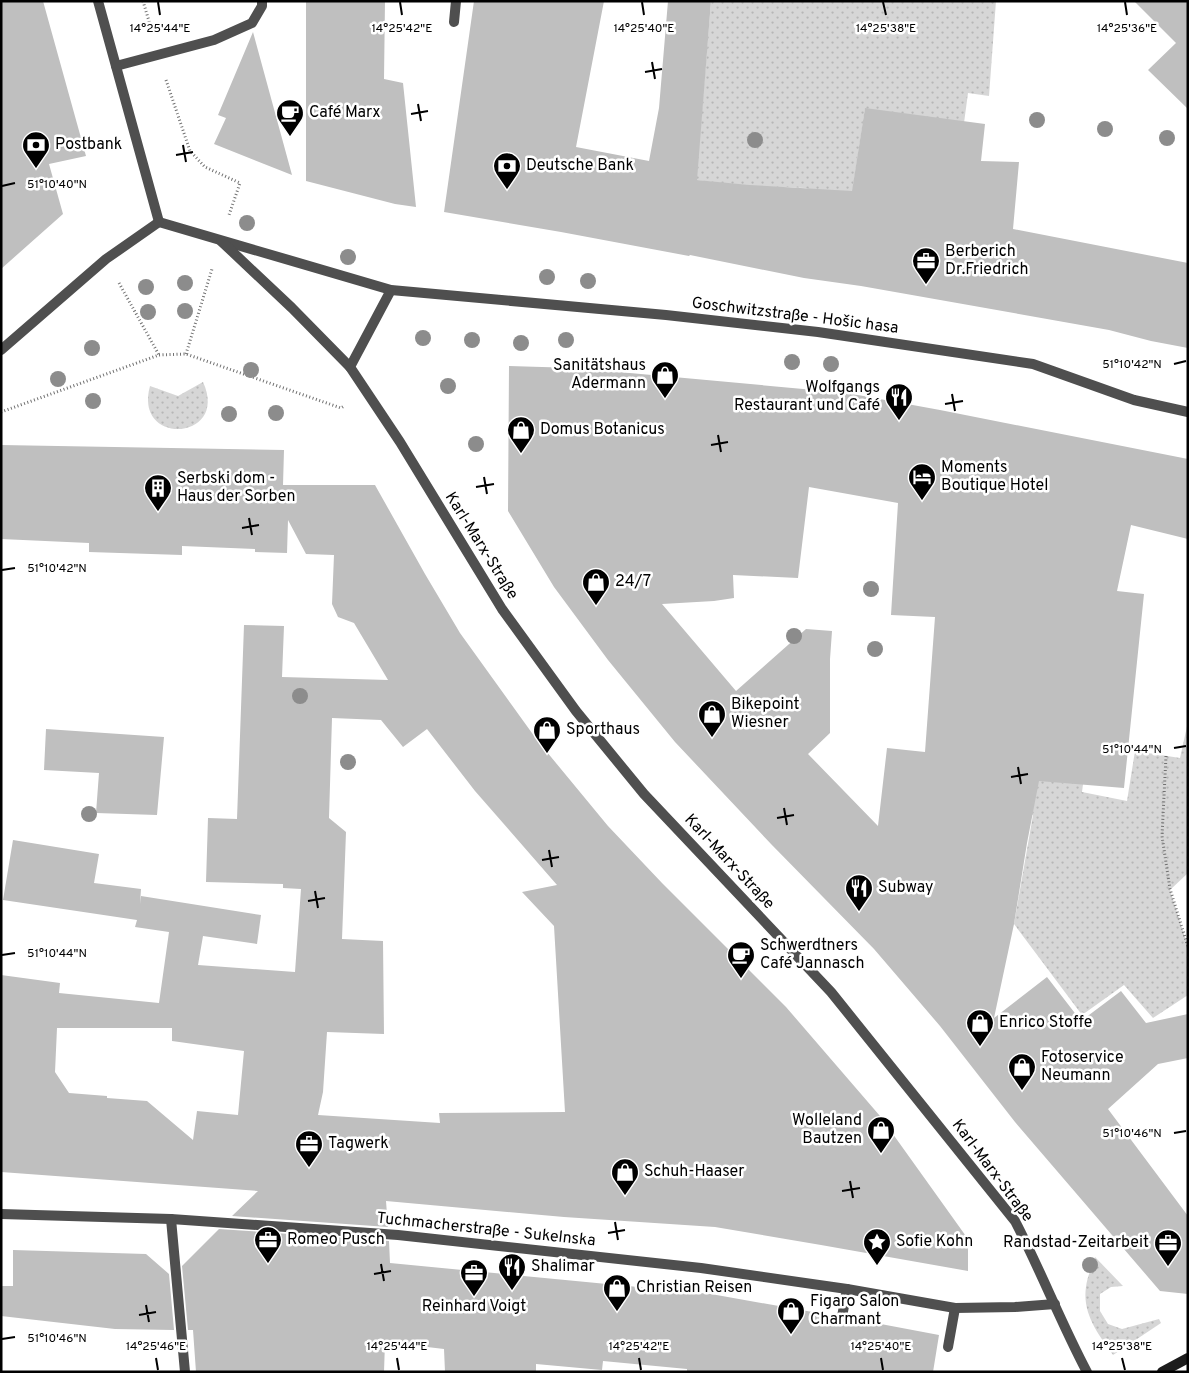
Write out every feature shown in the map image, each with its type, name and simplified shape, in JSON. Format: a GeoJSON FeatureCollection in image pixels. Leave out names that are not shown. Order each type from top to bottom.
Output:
{"type":"FeatureCollection","features":[{"type":"Feature","properties":{"kind":"main road"},"geometry":{"type":"LineString","coordinates":[[1162,1372],[1188,1358]]}},
{"type":"Feature","properties":{"kind":"street"},"geometry":{"type":"LineString","coordinates":[[1,350],[106,259],[159,222],[98,1]]}},
{"type":"Feature","properties":{"kind":"street"},"geometry":{"type":"LineString","coordinates":[[116,66],[214,40],[252,23],[262,6],[262,1]]}},
{"type":"Feature","properties":{"kind":"street"},"geometry":{"type":"LineString","coordinates":[[454,22],[456,1]]}},
{"type":"Feature","properties":{"kind":"street","name":"Goschwitzstraße - Hošic hasa"},"geometry":{"type":"LineString","coordinates":[[159,222],[391,290],[656,314],[809,331],[1033,364],[1134,400],[1188,412]]}},
{"type":"Feature","properties":{"kind":"street","name":"Karl-Marx-Straße"},"geometry":{"type":"LineString","coordinates":[[221,241],[292,308],[350,368],[400,442],[502,609],[576,711],[644,794],[831,992],[1015,1221],[1087,1372]]}},
{"type":"Feature","properties":{"kind":"street"},"geometry":{"type":"LineString","coordinates":[[350,368],[391,290]]}},
{"type":"Feature","properties":{"kind":"street","name":"Tuchmacherstraße - Sukelnska"},"geometry":{"type":"LineString","coordinates":[[1,1214],[171,1219],[398,1235],[701,1268],[847,1289],[955,1308],[1055,1304]]}},
{"type":"Feature","properties":{"kind":"street"},"geometry":{"type":"LineString","coordinates":[[171,1219],[185,1372]]}},
{"type":"Feature","properties":{"kind":"street"},"geometry":{"type":"LineString","coordinates":[[842,1317],[847,1289]]}},
{"type":"Feature","properties":{"kind":"street"},"geometry":{"type":"LineString","coordinates":[[948,1347],[955,1308]]}},
{"type":"Feature","properties":{"kind":"path"},"geometry":{"type":"LineString","coordinates":[[143,1],[158,55],[190,151],[205,167],[240,183]]}},
{"type":"Feature","properties":{"kind":"path"},"geometry":{"type":"LineString","coordinates":[[186,354],[210,277]]}},
{"type":"Feature","properties":{"kind":"path"},"geometry":{"type":"LineString","coordinates":[[122,288],[159,355]]}},
{"type":"Feature","properties":{"kind":"path"},"geometry":{"type":"LineString","coordinates":[[1,412],[159,355],[186,354],[341,408]]}},
{"type":"Feature","properties":{"kind":"path"},"geometry":{"type":"LineString","coordinates":[[1166,756],[1162,836],[1170,890],[1188,947]]}},
{"type":"Feature","properties":{"kind":"shaded area"},"geometry":{"type":"Polygon","coordinates":[[[711,1],[996,1],[989,96],[968,93],[964,123],[865,109],[852,201],[805,188],[779,187],[779,190],[696,180],[711,1]]]}},
{"type":"Feature","properties":{"kind":"shaded area"},"geometry":{"type":"Polygon","coordinates":[[[203,382],[208,402],[204,416],[194,425],[180,429],[166,427],[155,419],[149,406],[150,386],[178,396],[203,382]]]}},
{"type":"Feature","properties":{"kind":"shaded area"},"geometry":{"type":"Polygon","coordinates":[[[1188,722],[1188,873],[1170,890],[1188,947],[1188,995],[1153,1018],[1124,985],[1082,1015],[1014,924],[1033,815],[960,807],[1087,754],[1082,792],[1127,801],[1135,751],[1180,758],[1188,722]]]}},
{"type":"Feature","properties":{"kind":"shaded area"},"geometry":{"type":"Polygon","coordinates":[[[1095,1257],[1123,1286],[1111,1287],[1100,1294],[1100,1311],[1108,1324],[1122,1329],[1159,1319],[1161,1323],[1113,1355],[1093,1324],[1085,1297],[1088,1276],[1095,1257]]]}},
{"type":"Feature","properties":{"kind":"building"},"geometry":{"type":"Polygon","coordinates":[[[1,1],[43,1],[86,156],[49,164],[63,214],[1,269],[1,1]]]}},
{"type":"Feature","properties":{"kind":"building"},"geometry":{"type":"Polygon","coordinates":[[[306,1],[385,1],[384,79],[403,83],[416,207],[395,204],[306,181],[306,1]]]}},
{"type":"Feature","properties":{"kind":"building"},"geometry":{"type":"Polygon","coordinates":[[[474,1],[604,1],[576,147],[649,161],[659,108],[668,1],[711,1],[697,180],[852,191],[865,108],[985,124],[981,161],[1019,162],[1013,229],[1188,263],[1188,348],[1109,330],[861,286],[804,278],[690,255],[444,212],[474,1]]]}},
{"type":"Feature","properties":{"kind":"building"},"geometry":{"type":"Polygon","coordinates":[[[1134,1],[1188,1],[1188,109],[1148,70],[1176,43],[1134,1]]]}},
{"type":"Feature","properties":{"kind":"building"},"geometry":{"type":"Polygon","coordinates":[[[253,32],[292,175],[214,144],[226,118],[218,115],[253,32]]]}},
{"type":"Feature","properties":{"kind":"building"},"geometry":{"type":"Polygon","coordinates":[[[509,366],[575,368],[847,393],[1188,459],[1188,539],[1131,525],[1117,591],[1144,594],[1124,788],[1039,781],[1014,924],[994,1018],[1047,977],[1081,1021],[1121,991],[1146,1023],[1188,1014],[1188,1058],[1158,1064],[1108,1109],[1188,1216],[1188,1294],[1160,1291],[1015,1122],[940,1026],[874,949],[675,742],[608,660],[554,587],[508,511],[509,366]],[[809,487],[798,578],[733,575],[734,598],[662,604],[736,691],[806,629],[832,631],[830,733],[808,754],[878,826],[887,748],[925,752],[935,617],[891,615],[898,503],[809,487]]]}},
{"type":"Feature","properties":{"kind":"building"},"geometry":{"type":"Polygon","coordinates":[[[1,445],[284,450],[283,485],[375,485],[460,633],[537,740],[608,826],[786,1007],[880,1116],[968,1239],[968,1271],[715,1227],[564,1217],[386,1201],[388,1227],[232,1216],[258,1191],[1,1172],[1,975],[60,983],[59,993],[159,1003],[169,932],[135,927],[137,920],[3,900],[13,840],[99,854],[94,883],[141,889],[140,904],[141,896],[261,915],[257,944],[203,936],[198,965],[295,972],[301,889],[283,888],[283,884],[206,882],[208,818],[237,819],[244,625],[284,626],[282,677],[388,680],[354,623],[338,617],[332,604],[334,555],[306,554],[288,520],[287,553],[255,552],[255,549],[182,546],[182,555],[89,552],[89,543],[1,539],[1,445]],[[332,718],[329,818],[346,832],[342,939],[383,941],[384,1034],[327,1032],[323,1092],[318,1115],[440,1123],[439,1113],[565,1112],[554,926],[522,892],[557,885],[475,791],[427,729],[403,747],[381,720],[332,718]],[[57,1028],[55,1072],[69,1093],[147,1101],[193,1140],[197,1111],[238,1115],[244,1051],[172,1041],[172,1028],[57,1028]]]}},
{"type":"Feature","properties":{"kind":"building"},"geometry":{"type":"Polygon","coordinates":[[[46,729],[164,737],[157,815],[96,813],[99,773],[44,770],[46,729]]]}},
{"type":"Feature","properties":{"kind":"building"},"geometry":{"type":"Polygon","coordinates":[[[219,1229],[389,1241],[390,1263],[711,1294],[835,1316],[840,1324],[845,1323],[849,1318],[939,1335],[933,1372],[687,1372],[687,1369],[603,1361],[602,1370],[536,1364],[536,1372],[445,1372],[444,1349],[385,1342],[384,1372],[196,1372],[193,1330],[188,1330],[182,1266],[219,1229]]]}},
{"type":"Feature","properties":{"kind":"building"},"geometry":{"type":"Polygon","coordinates":[[[13,1250],[146,1254],[169,1274],[174,1330],[115,1329],[1,1316],[1,1286],[13,1286],[13,1250]]]}},
{"type":"Feature","properties":{"kind":"place","name":"Café Marx"},"geometry":{"type":"Point","coordinates":[290,137]}},
{"type":"Feature","properties":{"kind":"place","name":"Postbank"},"geometry":{"type":"Point","coordinates":[36,169]}},
{"type":"Feature","properties":{"kind":"place","name":"Deutsche Bank"},"geometry":{"type":"Point","coordinates":[507,190]}},
{"type":"Feature","properties":{"kind":"place","name":"Berberich Dr.Friedrich"},"geometry":{"type":"Point","coordinates":[926,285]}},
{"type":"Feature","properties":{"kind":"place","name":"Sanitätshaus Adermann"},"geometry":{"type":"Point","coordinates":[665,399]}},
{"type":"Feature","properties":{"kind":"place","name":"Wolfgangs Restaurant und Café"},"geometry":{"type":"Point","coordinates":[899,421]}},
{"type":"Feature","properties":{"kind":"place","name":"Domus Botanicus"},"geometry":{"type":"Point","coordinates":[521,454]}},
{"type":"Feature","properties":{"kind":"place","name":"Moments Boutique Hotel"},"geometry":{"type":"Point","coordinates":[922,501]}},
{"type":"Feature","properties":{"kind":"place","name":"Serbski dom - Haus der Sorben"},"geometry":{"type":"Point","coordinates":[158,512]}},
{"type":"Feature","properties":{"kind":"place","name":"24/7"},"geometry":{"type":"Point","coordinates":[596,606]}},
{"type":"Feature","properties":{"kind":"place","name":"Bikepoint Wiesner"},"geometry":{"type":"Point","coordinates":[712,738]}},
{"type":"Feature","properties":{"kind":"place","name":"Sporthaus"},"geometry":{"type":"Point","coordinates":[547,754]}},
{"type":"Feature","properties":{"kind":"place","name":"Subway"},"geometry":{"type":"Point","coordinates":[859,912]}},
{"type":"Feature","properties":{"kind":"place","name":"Schwerdtners Café Jannasch"},"geometry":{"type":"Point","coordinates":[741,979]}},
{"type":"Feature","properties":{"kind":"place","name":"Enrico Stoffe"},"geometry":{"type":"Point","coordinates":[980,1047]}},
{"type":"Feature","properties":{"kind":"place","name":"Fotoservice Neumann"},"geometry":{"type":"Point","coordinates":[1022,1091]}},
{"type":"Feature","properties":{"kind":"place","name":"Wolleland Bautzen"},"geometry":{"type":"Point","coordinates":[881,1154]}},
{"type":"Feature","properties":{"kind":"place","name":"Tagwerk"},"geometry":{"type":"Point","coordinates":[309,1168]}},
{"type":"Feature","properties":{"kind":"place","name":"Schuh-Haaser"},"geometry":{"type":"Point","coordinates":[625,1196]}},
{"type":"Feature","properties":{"kind":"place","name":"Romeo Pusch"},"geometry":{"type":"Point","coordinates":[268,1264]}},
{"type":"Feature","properties":{"kind":"place","name":"Sofie Kohn"},"geometry":{"type":"Point","coordinates":[877,1266]}},
{"type":"Feature","properties":{"kind":"place","name":"Randstad-Zeitarbeit"},"geometry":{"type":"Point","coordinates":[1168,1267]}},
{"type":"Feature","properties":{"kind":"place","name":"Shalimar"},"geometry":{"type":"Point","coordinates":[512,1291]}},
{"type":"Feature","properties":{"kind":"place","name":"Reinhard Voigt"},"geometry":{"type":"Point","coordinates":[474,1297]}},
{"type":"Feature","properties":{"kind":"place","name":"Christian Reisen"},"geometry":{"type":"Point","coordinates":[617,1312]}},
{"type":"Feature","properties":{"kind":"place","name":"Figaro Salon Charmant"},"geometry":{"type":"Point","coordinates":[791,1335]}}]}
